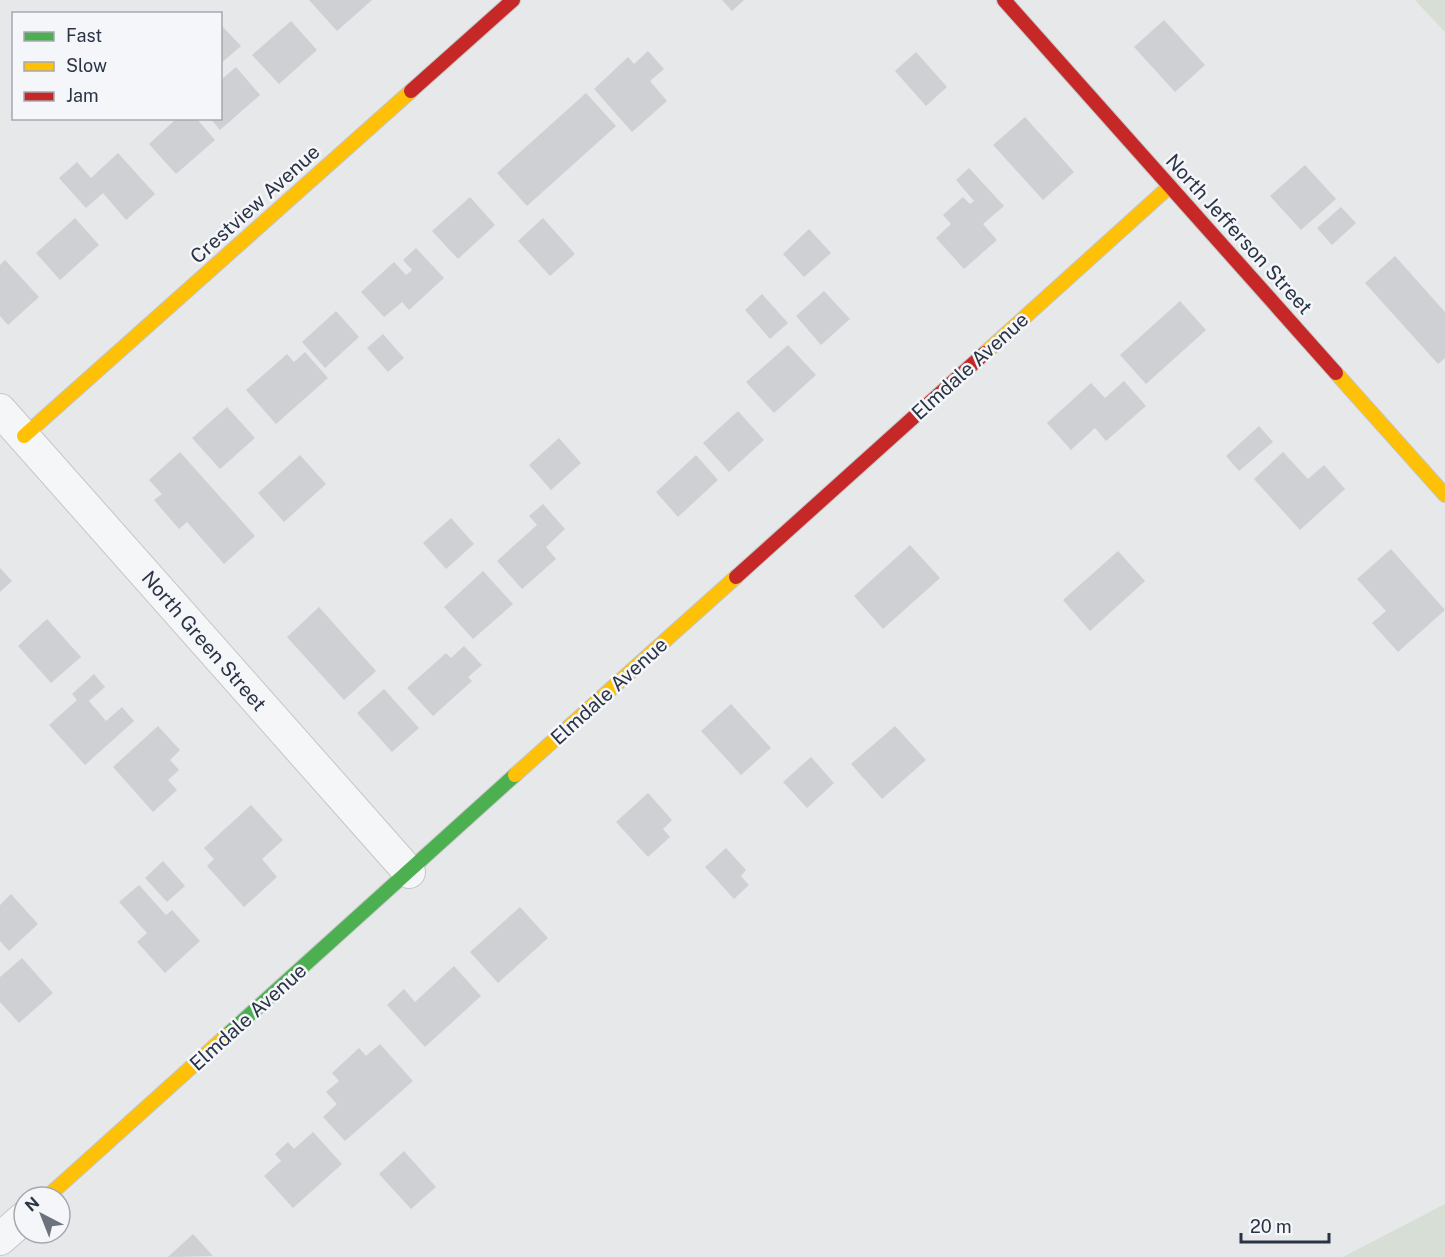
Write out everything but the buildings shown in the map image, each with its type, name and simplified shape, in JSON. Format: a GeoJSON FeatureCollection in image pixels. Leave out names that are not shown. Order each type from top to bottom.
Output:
{"type":"FeatureCollection","features":[{"type":"Feature","properties":{"kind":"street","name":"Crestview Avenue"},"geometry":{"type":"LineString","coordinates":[[24,436],[513,0]]}},
{"type":"Feature","properties":{"kind":"street","name":"North Jefferson Street"},"geometry":{"type":"LineString","coordinates":[[1004,0],[1445,495]]}},
{"type":"Feature","properties":{"kind":"street","name":"Elmdale Avenue"},"geometry":{"type":"LineString","coordinates":[[60,1185],[1170,186]]}},
{"type":"Feature","properties":{"kind":"street","name":"North Green Street"},"geometry":{"type":"LineString","coordinates":[[0,410],[409,872]]}},
{"type":"Feature","properties":{"kind":"street"},"geometry":{"type":"LineString","coordinates":[[0,1239],[12,1228]]}},
{"type":"Feature","properties":{"kind":"shaded area"},"geometry":{"type":"Polygon","coordinates":[[[1415,0],[1445,0],[1445,32],[1415,0]]]}},
{"type":"Feature","properties":{"kind":"shaded area"},"geometry":{"type":"Polygon","coordinates":[[[1445,1204],[1445,1257],[1343,1257],[1445,1204]]]}},
{"type":"Feature","properties":{"kind":"traffic: fast"},"geometry":{"type":"LineString","coordinates":[[227,1035],[515,775]]}},
{"type":"Feature","properties":{"kind":"traffic: slow"},"geometry":{"type":"LineString","coordinates":[[24,436],[411,91]]}},
{"type":"Feature","properties":{"kind":"traffic: slow"},"geometry":{"type":"LineString","coordinates":[[985,353],[1170,186]]}},
{"type":"Feature","properties":{"kind":"traffic: slow"},"geometry":{"type":"LineString","coordinates":[[1336,373],[1445,495]]}},
{"type":"Feature","properties":{"kind":"traffic: slow"},"geometry":{"type":"LineString","coordinates":[[515,775],[736,577]]}},
{"type":"Feature","properties":{"kind":"traffic: slow"},"geometry":{"type":"LineString","coordinates":[[60,1185],[227,1035]]}},
{"type":"Feature","properties":{"kind":"traffic: jam"},"geometry":{"type":"LineString","coordinates":[[411,91],[513,0]]}},
{"type":"Feature","properties":{"kind":"traffic: jam"},"geometry":{"type":"LineString","coordinates":[[1004,0],[1336,373]]}},
{"type":"Feature","properties":{"kind":"traffic: jam"},"geometry":{"type":"LineString","coordinates":[[736,577],[985,353]]}}]}
